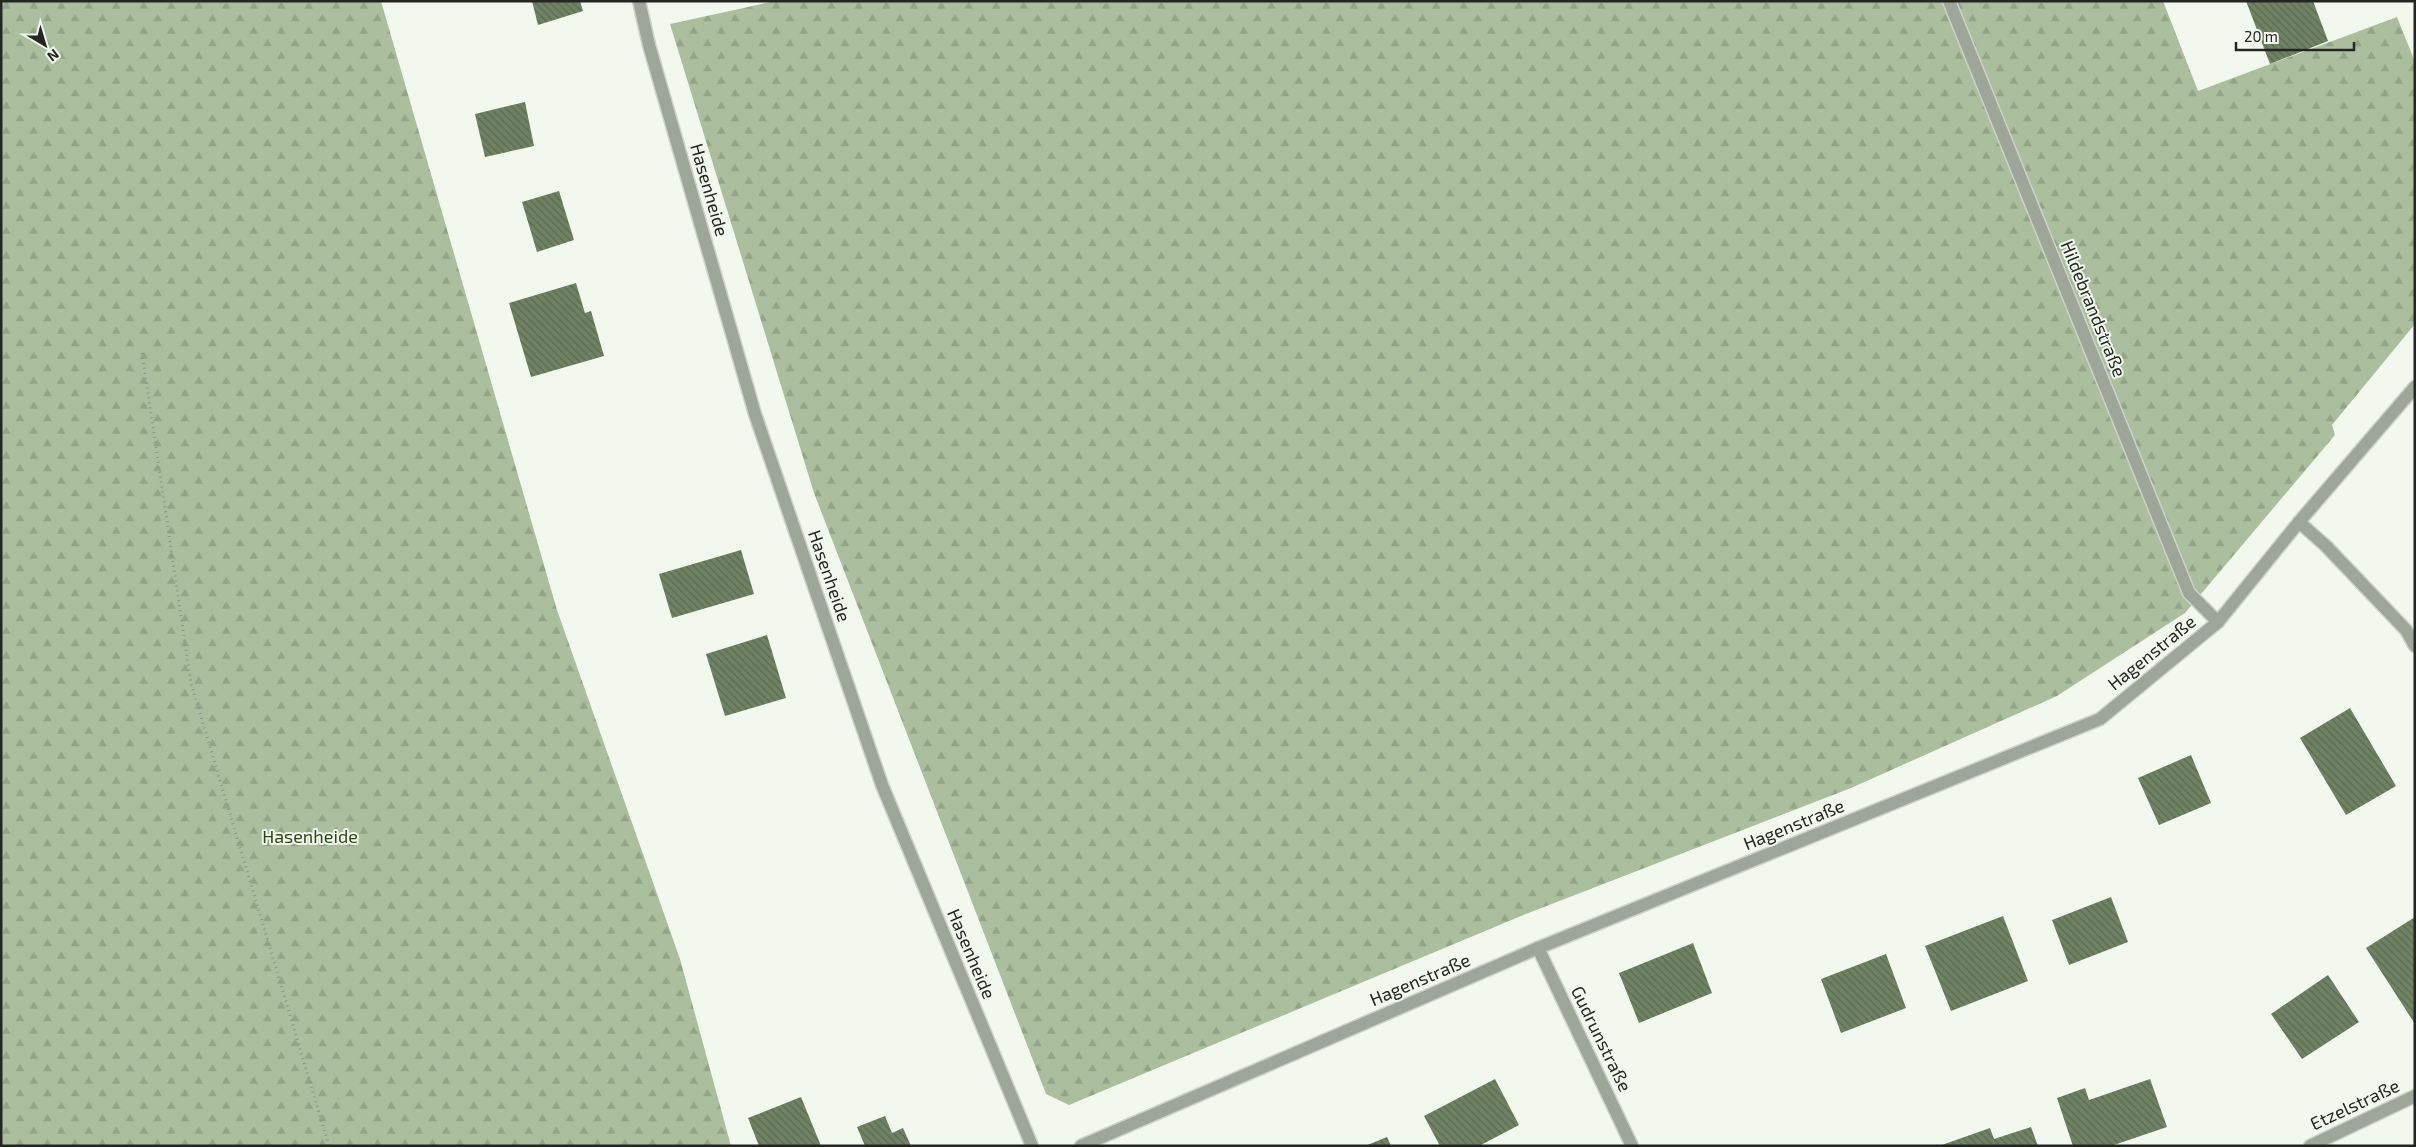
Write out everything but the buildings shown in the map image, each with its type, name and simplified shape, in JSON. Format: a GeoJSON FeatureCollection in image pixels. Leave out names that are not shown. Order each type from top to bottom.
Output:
{"type":"FeatureCollection","features":[{"type":"Feature","properties":{"kind":"street","name":"Hasenheide"},"geometry":{"type":"LineString","coordinates":[[640,1],[652,54],[749,395],[786,507],[882,785],[1032,1146]]}},
{"type":"Feature","properties":{"kind":"street","name":"Hildebrandstraße"},"geometry":{"type":"LineString","coordinates":[[1949,1],[2189,593],[2218,622]]}},
{"type":"Feature","properties":{"kind":"street","name":"Hagenstraße"},"geometry":{"type":"LineString","coordinates":[[1081,1146],[1538,948],[2100,719],[2218,622],[2299,522],[2415,387]]}},
{"type":"Feature","properties":{"kind":"street"},"geometry":{"type":"LineString","coordinates":[[2299,522],[2326,546],[2406,630],[2415,646]]}},
{"type":"Feature","properties":{"kind":"street","name":"Gudrunstraße"},"geometry":{"type":"LineString","coordinates":[[1538,948],[1632,1146]]}},
{"type":"Feature","properties":{"kind":"street","name":"Etzelstraße"},"geometry":{"type":"LineString","coordinates":[[2310,1146],[2415,1096]]}},
{"type":"Feature","properties":{"kind":"path"},"geometry":{"type":"LineString","coordinates":[[142,353],[191,682],[328,1146]]}},
{"type":"Feature","properties":{"kind":"green space","name":"Hasenheide"},"geometry":{"type":"Polygon","coordinates":[[[1,1],[381,1],[557,610],[680,959],[731,1146],[1,1146],[1,1]]]}},
{"type":"Feature","properties":{"kind":"green space"},"geometry":{"type":"Polygon","coordinates":[[[775,1],[2163,1],[2198,91],[2397,17],[2415,62],[2415,324],[2332,425],[2335,435],[2185,613],[2057,696],[1851,788],[1521,916],[1069,1105],[1046,1094],[814,493],[670,24],[775,1]]]}}]}
